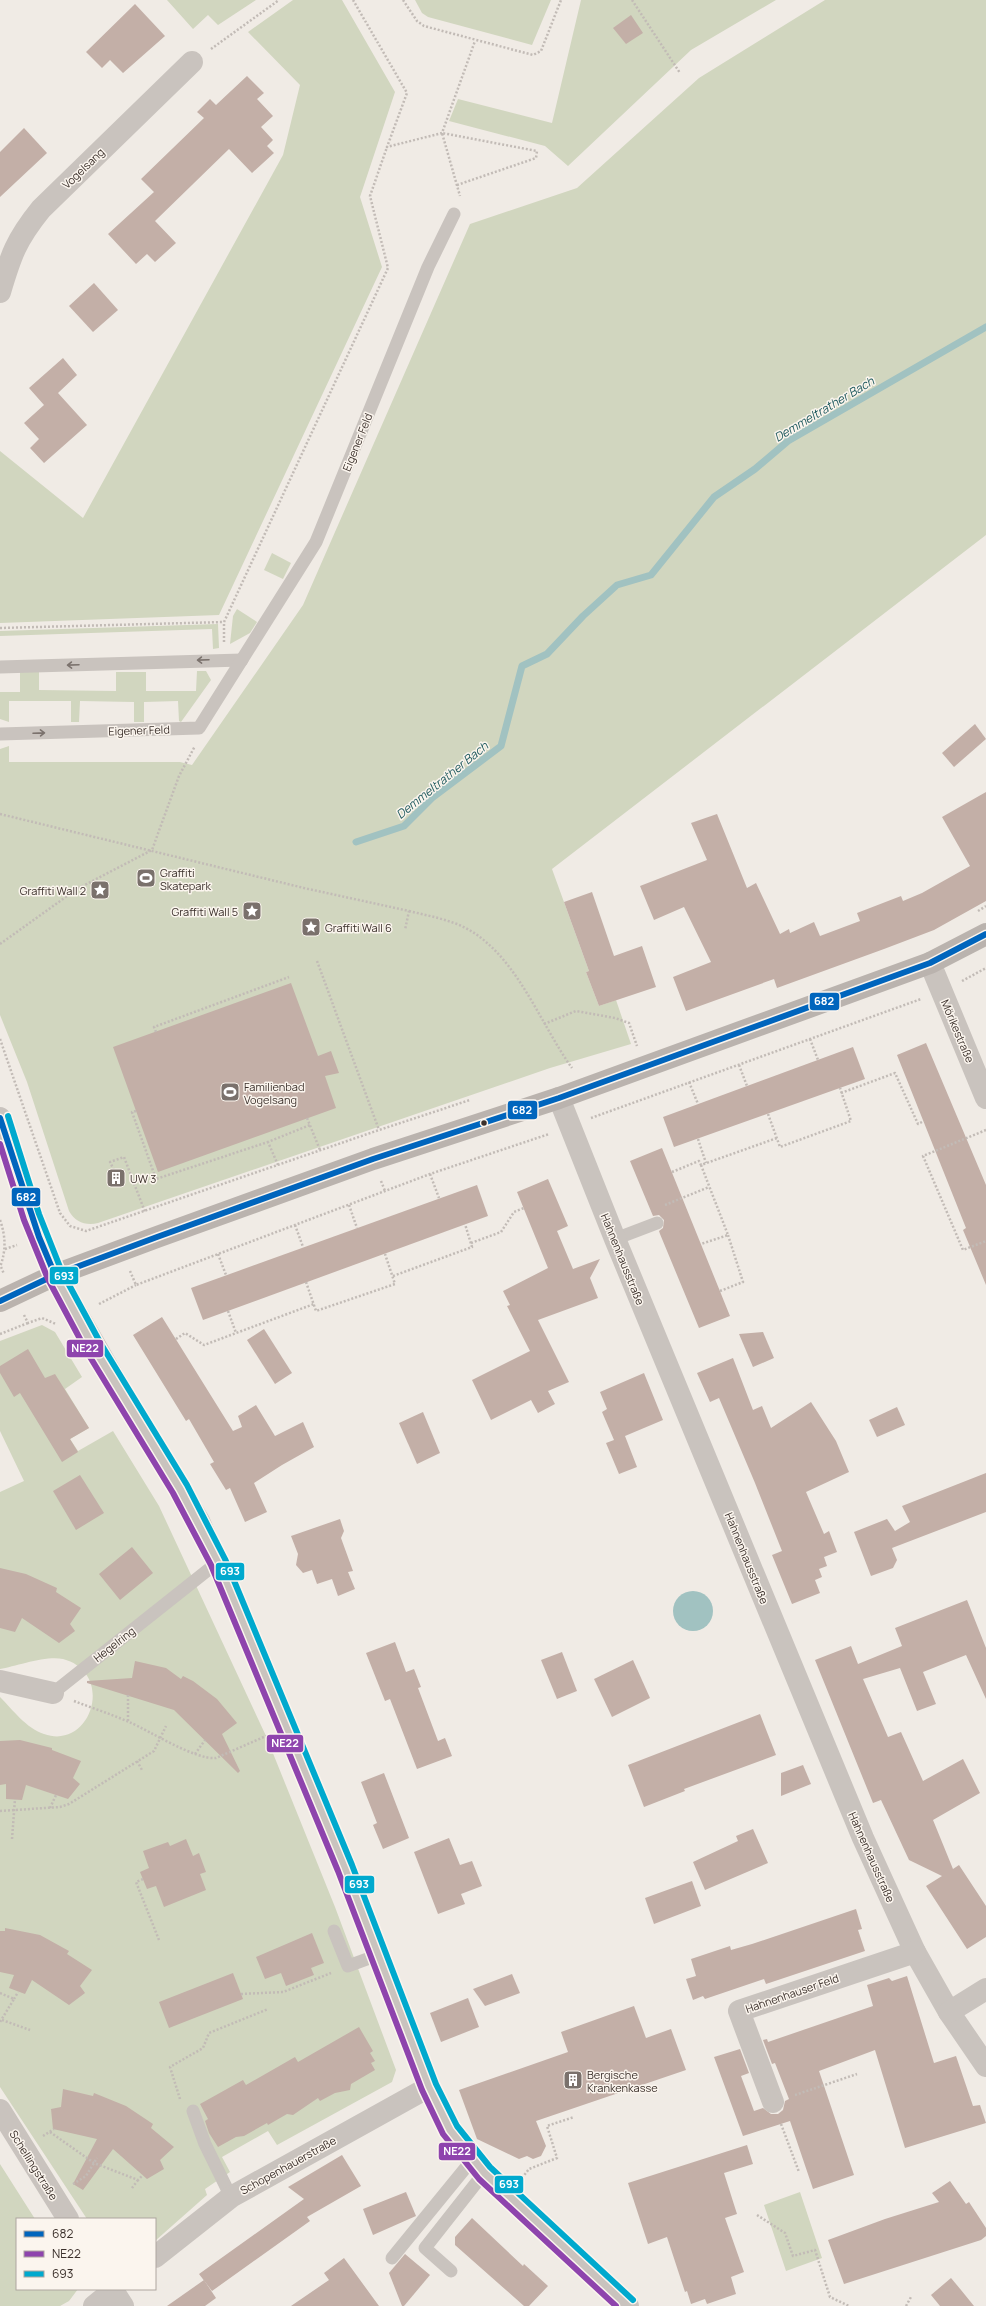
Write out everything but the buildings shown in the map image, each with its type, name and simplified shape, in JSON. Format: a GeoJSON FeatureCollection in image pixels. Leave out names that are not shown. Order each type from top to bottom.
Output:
{"type":"FeatureCollection","features":[{"type":"Feature","properties":{"kind":"main road"},"geometry":{"type":"LineString","coordinates":[[0,1301],[55,1275],[122,1250],[373,1159],[559,1098],[930,963],[986,934]]}},
{"type":"Feature","properties":{"kind":"street","name":"Vogelsang"},"geometry":{"type":"LineString","coordinates":[[0,292],[12,252],[23,231],[41,209],[192,62]]}},
{"type":"Feature","properties":{"kind":"street","name":"Mörikestraße"},"geometry":{"type":"LineString","coordinates":[[930,963],[986,1098]]}},
{"type":"Feature","properties":{"kind":"street","name":"Hahnenhausstraße"},"geometry":{"type":"LineString","coordinates":[[559,1098],[615,1239],[824,1746],[915,1952],[949,2012],[986,2066]]}},
{"type":"Feature","properties":{"kind":"street"},"geometry":{"type":"LineString","coordinates":[[0,1118],[39,1237],[55,1275],[148,1438],[199,1521],[218,1562],[378,1954],[429,2087],[450,2130],[478,2167],[628,2306]]}},
{"type":"Feature","properties":{"kind":"street"},"geometry":{"type":"LineString","coordinates":[[0,1681],[53,1693]]}},
{"type":"Feature","properties":{"kind":"street","name":"Hahnenhauser Feld"},"geometry":{"type":"LineString","coordinates":[[773,2102],[739,2011],[915,1952]]}},
{"type":"Feature","properties":{"kind":"street"},"geometry":{"type":"LineString","coordinates":[[949,2012],[986,1989]]}},
{"type":"Feature","properties":{"kind":"street","name":"Schopenhauerstraße"},"geometry":{"type":"LineString","coordinates":[[156,2256],[231,2197],[429,2087]]}},
{"type":"Feature","properties":{"kind":"street","name":"Schellingstraße"},"geometry":{"type":"LineString","coordinates":[[0,2110],[67,2218]]}},
{"type":"Feature","properties":{"kind":"street"},"geometry":{"type":"LineString","coordinates":[[94,2306],[116,2294]]}},
{"type":"Feature","properties":{"kind":"lane","name":"Eigener Feld"},"geometry":{"type":"LineString","coordinates":[[0,734],[199,728],[316,542],[428,267],[454,214]]}},
{"type":"Feature","properties":{"kind":"lane"},"geometry":{"type":"LineString","coordinates":[[0,667],[242,660]]}},
{"type":"Feature","properties":{"kind":"lane"},"geometry":{"type":"LineString","coordinates":[[615,1239],[657,1223]]}},
{"type":"Feature","properties":{"kind":"lane","name":"Hegelring"},"geometry":{"type":"LineString","coordinates":[[53,1693],[218,1562]]}},
{"type":"Feature","properties":{"kind":"lane"},"geometry":{"type":"LineString","coordinates":[[334,1930],[348,1966],[378,1954]]}},
{"type":"Feature","properties":{"kind":"lane"},"geometry":{"type":"LineString","coordinates":[[187,2108],[231,2197]]}},
{"type":"Feature","properties":{"kind":"lane"},"geometry":{"type":"LineString","coordinates":[[392,2258],[478,2167]]}},
{"type":"Feature","properties":{"kind":"lane"},"geometry":{"type":"LineString","coordinates":[[451,2271],[425,2248],[478,2167]]}},
{"type":"Feature","properties":{"kind":"path"},"geometry":{"type":"LineString","coordinates":[[192,62],[279,0]]}},
{"type":"Feature","properties":{"kind":"path"},"geometry":{"type":"LineString","coordinates":[[0,628],[224,622],[388,268],[370,196],[407,93],[353,0]]}},
{"type":"Feature","properties":{"kind":"path"},"geometry":{"type":"LineString","coordinates":[[403,0],[417,21],[424,26],[475,41],[527,54],[538,55],[544,44],[561,0]]}},
{"type":"Feature","properties":{"kind":"path"},"geometry":{"type":"LineString","coordinates":[[632,0],[680,73]]}},
{"type":"Feature","properties":{"kind":"path"},"geometry":{"type":"LineString","coordinates":[[461,201],[442,133],[475,41]]}},
{"type":"Feature","properties":{"kind":"path"},"geometry":{"type":"LineString","coordinates":[[387,147],[442,133],[537,151],[536,158],[457,185]]}},
{"type":"Feature","properties":{"kind":"path"},"geometry":{"type":"LineString","coordinates":[[0,814],[458,924],[486,943],[517,976],[544,1024],[572,1068]]}},
{"type":"Feature","properties":{"kind":"path"},"geometry":{"type":"LineString","coordinates":[[405,930],[409,911]]}},
{"type":"Feature","properties":{"kind":"path"},"geometry":{"type":"LineString","coordinates":[[0,1039],[64,1220],[79,1230],[86,1231],[145,1212],[379,1130],[317,961]]}},
{"type":"Feature","properties":{"kind":"path"},"geometry":{"type":"LineString","coordinates":[[110,1224],[136,1285],[430,1174],[571,1126],[941,991],[986,968]]}},
{"type":"Feature","properties":{"kind":"path"},"geometry":{"type":"LineString","coordinates":[[156,1032],[154,1027],[289,977]]}},
{"type":"Feature","properties":{"kind":"path"},"geometry":{"type":"LineString","coordinates":[[544,1024],[576,1011],[615,1018],[629,1023],[637,1046]]}},
{"type":"Feature","properties":{"kind":"path"},"geometry":{"type":"LineString","coordinates":[[810,1039],[818,1060]]}},
{"type":"Feature","properties":{"kind":"path"},"geometry":{"type":"LineString","coordinates":[[739,1065],[747,1086]]}},
{"type":"Feature","properties":{"kind":"path"},"geometry":{"type":"LineString","coordinates":[[841,1093],[895,1073],[918,1124],[924,1121]]}},
{"type":"Feature","properties":{"kind":"path"},"geometry":{"type":"LineString","coordinates":[[689,1082],[698,1104]]}},
{"type":"Feature","properties":{"kind":"path"},"geometry":{"type":"LineString","coordinates":[[768,1114],[780,1147],[851,1121],[840,1088]]}},
{"type":"Feature","properties":{"kind":"path"},"geometry":{"type":"LineString","coordinates":[[136,1111],[132,1112],[156,1179],[268,1142],[310,1125]]}},
{"type":"Feature","properties":{"kind":"path"},"geometry":{"type":"LineString","coordinates":[[307,1118],[320,1150]]}},
{"type":"Feature","properties":{"kind":"path"},"geometry":{"type":"LineString","coordinates":[[986,1130],[923,1156],[963,1250],[986,1241]]}},
{"type":"Feature","properties":{"kind":"path"},"geometry":{"type":"LineString","coordinates":[[701,1166],[777,1138]]}},
{"type":"Feature","properties":{"kind":"path"},"geometry":{"type":"LineString","coordinates":[[698,1139],[706,1163]]}},
{"type":"Feature","properties":{"kind":"path"},"geometry":{"type":"LineString","coordinates":[[268,1142],[278,1165]]}},
{"type":"Feature","properties":{"kind":"path"},"geometry":{"type":"LineString","coordinates":[[114,1170],[110,1162],[124,1157],[145,1212]]}},
{"type":"Feature","properties":{"kind":"path"},"geometry":{"type":"LineString","coordinates":[[672,1172],[699,1161],[728,1234],[743,1282],[720,1291]]}},
{"type":"Feature","properties":{"kind":"path"},"geometry":{"type":"LineString","coordinates":[[430,1174],[439,1198]]}},
{"type":"Feature","properties":{"kind":"path"},"geometry":{"type":"LineString","coordinates":[[657,1223],[653,1210],[709,1187]]}},
{"type":"Feature","properties":{"kind":"path"},"geometry":{"type":"LineString","coordinates":[[349,1205],[357,1228]]}},
{"type":"Feature","properties":{"kind":"path"},"geometry":{"type":"LineString","coordinates":[[471,1243],[502,1232],[514,1212],[524,1208]]}},
{"type":"Feature","properties":{"kind":"path"},"geometry":{"type":"LineString","coordinates":[[0,1220],[4,1232],[5,1249],[0,1268]]}},
{"type":"Feature","properties":{"kind":"path"},"geometry":{"type":"LineString","coordinates":[[392,1276],[472,1247],[465,1224]]}},
{"type":"Feature","properties":{"kind":"path"},"geometry":{"type":"LineString","coordinates":[[295,1225],[303,1247]]}},
{"type":"Feature","properties":{"kind":"path"},"geometry":{"type":"LineString","coordinates":[[701,1244],[728,1234]]}},
{"type":"Feature","properties":{"kind":"path"},"geometry":{"type":"LineString","coordinates":[[218,1254],[226,1275]]}},
{"type":"Feature","properties":{"kind":"path"},"geometry":{"type":"LineString","coordinates":[[306,1282],[316,1311],[395,1284],[385,1254]]}},
{"type":"Feature","properties":{"kind":"path"},"geometry":{"type":"LineString","coordinates":[[176,1339],[186,1333],[204,1345],[314,1304]]}},
{"type":"Feature","properties":{"kind":"path"},"geometry":{"type":"LineString","coordinates":[[228,1311],[236,1333]]}},
{"type":"Feature","properties":{"kind":"path"},"geometry":{"type":"LineString","coordinates":[[0,1334],[28,1323]]}},
{"type":"Feature","properties":{"kind":"path"},"geometry":{"type":"LineString","coordinates":[[53,1693],[128,1721],[195,1754],[210,1758],[216,1758],[286,1727]]}},
{"type":"Feature","properties":{"kind":"path"},"geometry":{"type":"LineString","coordinates":[[128,1695],[128,1721]]}},
{"type":"Feature","properties":{"kind":"path"},"geometry":{"type":"LineString","coordinates":[[0,1811],[12,1812],[50,1808],[69,1804],[154,1751],[166,1726]]}},
{"type":"Feature","properties":{"kind":"path"},"geometry":{"type":"LineString","coordinates":[[195,1754],[205,1740]]}},
{"type":"Feature","properties":{"kind":"path"},"geometry":{"type":"LineString","coordinates":[[137,1761],[142,1770]]}},
{"type":"Feature","properties":{"kind":"path"},"geometry":{"type":"LineString","coordinates":[[50,1808],[56,1795]]}},
{"type":"Feature","properties":{"kind":"path"},"geometry":{"type":"LineString","coordinates":[[12,1839],[12,1812],[15,1799]]}},
{"type":"Feature","properties":{"kind":"path"},"geometry":{"type":"LineString","coordinates":[[143,1879],[136,1882],[159,1940]]}},
{"type":"Feature","properties":{"kind":"path"},"geometry":{"type":"LineString","coordinates":[[241,1994],[283,1992],[348,1966]]}},
{"type":"Feature","properties":{"kind":"path"},"geometry":{"type":"LineString","coordinates":[[18,1992],[1,2021],[30,2030]]}},
{"type":"Feature","properties":{"kind":"path"},"geometry":{"type":"LineString","coordinates":[[0,1993],[14,1999]]}},
{"type":"Feature","properties":{"kind":"path"},"geometry":{"type":"LineString","coordinates":[[187,2108],[170,2067],[203,2048],[209,2034],[268,2008]]}},
{"type":"Feature","properties":{"kind":"path"},"geometry":{"type":"LineString","coordinates":[[799,2172],[773,2102],[857,2074]]}},
{"type":"Feature","properties":{"kind":"path"},"geometry":{"type":"LineString","coordinates":[[508,2195],[529,2170],[557,2158],[546,2126],[574,2117]]}},
{"type":"Feature","properties":{"kind":"path"},"geometry":{"type":"LineString","coordinates":[[50,2132],[94,2163],[138,2180]]}},
{"type":"Feature","properties":{"kind":"path"},"geometry":{"type":"LineString","coordinates":[[54,2196],[86,2176],[97,2158]]}},
{"type":"Feature","properties":{"kind":"path"},"geometry":{"type":"LineString","coordinates":[[132,2188],[142,2175]]}},
{"type":"Feature","properties":{"kind":"path"},"geometry":{"type":"LineString","coordinates":[[757,2215],[785,2233],[793,2256],[815,2250],[830,2297],[850,2306]]}},
{"type":"Feature","properties":{"kind":"path"},"geometry":{"type":"LineString","coordinates":[[906,2306],[911,2297]]}},
{"type":"Feature","properties":{"kind":"green space"},"geometry":{"type":"Polygon","coordinates":[[[167,0],[256,0],[218,25],[208,15],[193,29],[167,0]]]}},
{"type":"Feature","properties":{"kind":"green space"},"geometry":{"type":"Polygon","coordinates":[[[293,0],[342,0],[395,92],[360,197],[382,267],[219,615],[0,623],[0,451],[83,518],[283,155],[300,85],[248,32],[293,0]]]}},
{"type":"Feature","properties":{"kind":"green space"},"geometry":{"type":"Polygon","coordinates":[[[415,0],[551,0],[532,45],[428,17],[422,13],[415,0]]]}},
{"type":"Feature","properties":{"kind":"green space"},"geometry":{"type":"Polygon","coordinates":[[[581,0],[776,0],[691,50],[568,166],[545,146],[449,121],[458,99],[552,123],[581,0]]]}},
{"type":"Feature","properties":{"kind":"green space"},"geometry":{"type":"Polygon","coordinates":[[[825,0],[986,0],[986,535],[552,869],[589,971],[586,972],[599,1006],[616,1000],[631,1044],[550,1068],[98,1223],[89,1224],[74,1218],[69,1211],[27,1082],[0,1015],[0,749],[9,746],[9,762],[180,762],[192,765],[303,605],[470,224],[577,188],[699,78],[825,0]]]}},
{"type":"Feature","properties":{"kind":"green space"},"geometry":{"type":"Polygon","coordinates":[[[272,553],[291,563],[283,579],[264,570],[272,553]]]}},
{"type":"Feature","properties":{"kind":"green space"},"geometry":{"type":"Polygon","coordinates":[[[237,609],[257,622],[250,633],[230,644],[233,616],[237,609]]]}},
{"type":"Feature","properties":{"kind":"green space"},"geometry":{"type":"Polygon","coordinates":[[[218,624],[219,648],[213,649],[212,629],[0,636],[0,631],[218,624]]]}},
{"type":"Feature","properties":{"kind":"green space"},"geometry":{"type":"Polygon","coordinates":[[[197,671],[206,671],[211,680],[181,722],[179,721],[178,701],[144,702],[144,722],[134,722],[134,702],[80,701],[79,722],[71,722],[71,701],[9,701],[9,722],[0,719],[0,692],[20,692],[20,672],[39,672],[39,690],[116,691],[116,672],[146,672],[146,691],[196,691],[197,671]]]}},
{"type":"Feature","properties":{"kind":"green space"},"geometry":{"type":"Polygon","coordinates":[[[42,1325],[55,1332],[82,1377],[65,1389],[89,1428],[70,1439],[78,1451],[113,1431],[159,1506],[266,1736],[335,1907],[396,2070],[392,2082],[277,2145],[268,2131],[222,2157],[230,2172],[205,2189],[207,2195],[156,2240],[156,2218],[86,2218],[0,2087],[0,1697],[31,1728],[44,1734],[60,1736],[74,1731],[85,1721],[91,1708],[93,1693],[89,1679],[79,1667],[63,1659],[49,1658],[0,1669],[0,1492],[24,1481],[0,1431],[0,1341],[42,1325]]]}},
{"type":"Feature","properties":{"kind":"green space"},"geometry":{"type":"Polygon","coordinates":[[[0,2164],[34,2218],[16,2218],[16,2290],[77,2290],[69,2301],[60,2306],[0,2306],[0,2164]]]}},
{"type":"Feature","properties":{"kind":"green space"},"geometry":{"type":"Polygon","coordinates":[[[800,2192],[822,2258],[786,2271],[764,2205],[800,2192]]]}},
{"type":"Feature","properties":{"kind":"water"},"geometry":{"type":"Polygon","coordinates":[[[697,1591],[704,1594],[710,1600],[713,1611],[712,1619],[704,1628],[697,1631],[689,1631],[682,1628],[674,1619],[673,1607],[676,1600],[685,1592],[697,1591]]]}},
{"type":"Feature","properties":{"kind":"waterway","name":"Demmeltrather Bach"},"geometry":{"type":"LineString","coordinates":[[356,842],[404,826],[432,798],[501,746],[522,666],[547,654],[583,616],[617,585],[651,575],[714,497],[755,469],[788,441],[986,327]]}},
{"type":"Feature","properties":{"kind":"transit line","name":"682"},"geometry":{"type":"LineString","coordinates":[[0,1301],[55,1275],[157,1237],[373,1159],[559,1098],[930,963],[986,934]]}},
{"type":"Feature","properties":{"kind":"transit line","name":"693"},"geometry":{"type":"LineString","coordinates":[[8,1116],[39,1214],[62,1272],[101,1344],[187,1485],[225,1559],[352,1865],[436,2084],[457,2126],[490,2167],[633,2300]]}},
{"type":"Feature","properties":{"kind":"transit line","name":"682"},"geometry":{"type":"LineString","coordinates":[[0,1118],[39,1237],[55,1275]]}},
{"type":"Feature","properties":{"kind":"transit line","name":"NE22"},"geometry":{"type":"LineString","coordinates":[[0,1144],[24,1220],[48,1279],[87,1352],[173,1493],[211,1565],[338,1871],[422,2090],[443,2134],[479,2179],[616,2306]]}},
{"type":"Feature","properties":{"kind":"place","name":"Graffiti Skatepark"},"geometry":{"type":"Point","coordinates":[146,878]}},
{"type":"Feature","properties":{"kind":"place","name":"Graffiti Wall 2"},"geometry":{"type":"Point","coordinates":[100,890]}},
{"type":"Feature","properties":{"kind":"place","name":"Graffiti Wall 5"},"geometry":{"type":"Point","coordinates":[252,911]}},
{"type":"Feature","properties":{"kind":"place","name":"Graffiti Wall 6"},"geometry":{"type":"Point","coordinates":[311,927]}},
{"type":"Feature","properties":{"kind":"place","name":"Familienbad Vogelsang"},"geometry":{"type":"Point","coordinates":[230,1092]}},
{"type":"Feature","properties":{"kind":"place","name":"UW 3"},"geometry":{"type":"Point","coordinates":[116,1178]}},
{"type":"Feature","properties":{"kind":"place","name":"Bergische Krankenkasse"},"geometry":{"type":"Point","coordinates":[573,2080]}}]}
